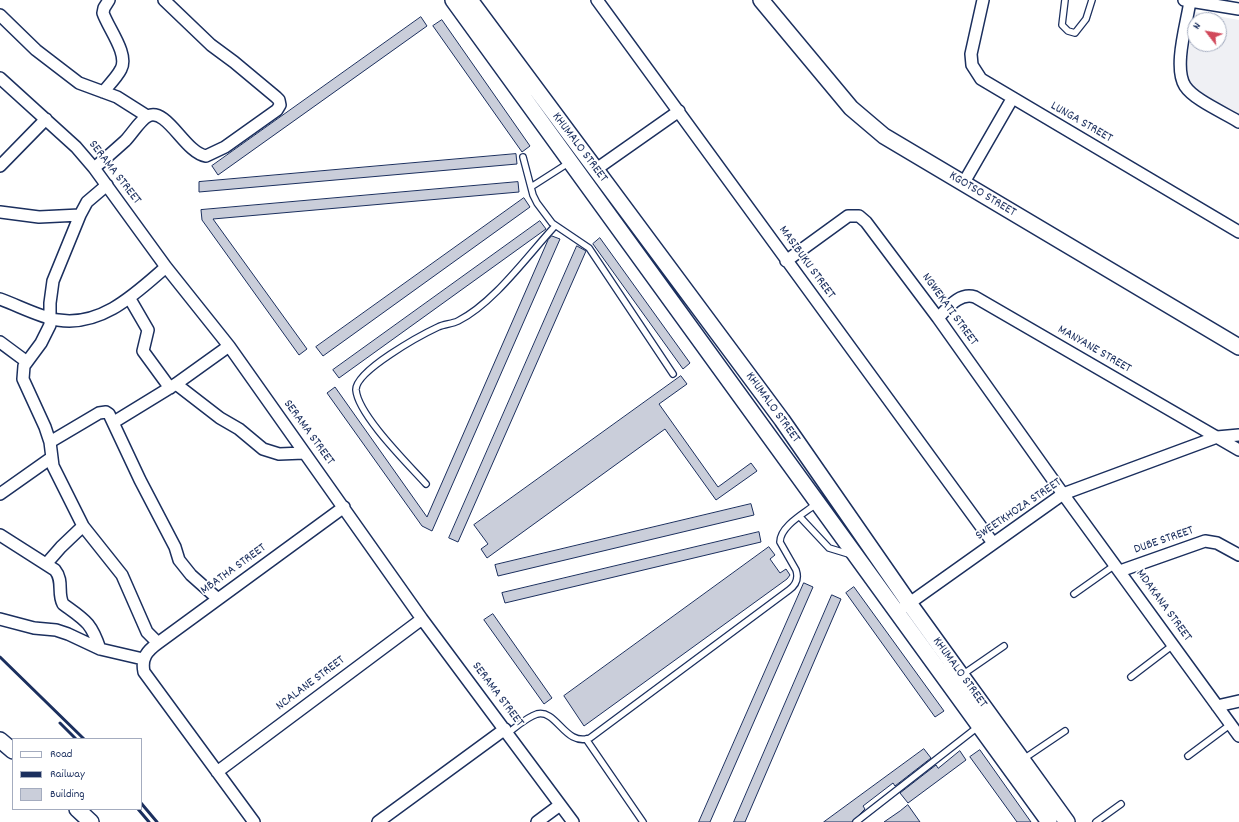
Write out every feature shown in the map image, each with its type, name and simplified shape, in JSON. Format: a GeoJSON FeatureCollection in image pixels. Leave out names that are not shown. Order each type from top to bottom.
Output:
{"type":"FeatureCollection","features":[{"type":"Feature","properties":{"kind":"street"},"geometry":{"type":"LineString","coordinates":[[103,92],[120,71],[123,64],[121,53],[103,13],[109,0]]}},
{"type":"Feature","properties":{"kind":"street"},"geometry":{"type":"LineString","coordinates":[[94,168],[125,141],[148,116],[154,114],[162,116],[188,147],[198,154],[206,156],[225,147],[277,110],[280,105],[279,100],[276,97],[211,45],[164,0]]}},
{"type":"Feature","properties":{"kind":"street","name":"KHUMALO STREET"},"geometry":{"type":"LineString","coordinates":[[453,0],[1050,822]]}},
{"type":"Feature","properties":{"kind":"street","name":"KHUMALO STREET"},"geometry":{"type":"LineString","coordinates":[[470,0],[782,420],[909,604],[1067,822]]}},
{"type":"Feature","properties":{"kind":"street","name":"MASIBUKU STREET"},"geometry":{"type":"LineString","coordinates":[[597,0],[993,543]]}},
{"type":"Feature","properties":{"kind":"street","name":"KGOTSO STREET"},"geometry":{"type":"LineString","coordinates":[[761,0],[860,117],[884,136],[1239,347]]}},
{"type":"Feature","properties":{"kind":"street","name":"LUNGA STREET"},"geometry":{"type":"LineString","coordinates":[[983,0],[971,54],[972,65],[981,79],[1012,99],[1239,232]]}},
{"type":"Feature","properties":{"kind":"street"},"geometry":{"type":"LineString","coordinates":[[1239,9],[1187,1],[1180,68],[1183,82],[1194,95],[1239,122]]}},
{"type":"Feature","properties":{"kind":"street"},"geometry":{"type":"LineString","coordinates":[[0,15],[59,69],[86,86],[117,98],[148,116]]}},
{"type":"Feature","properties":{"kind":"street","name":"SERAMA STREET"},"geometry":{"type":"LineString","coordinates":[[0,78],[46,119],[94,168],[166,268],[229,346],[422,619],[573,822]]}},
{"type":"Feature","properties":{"kind":"street"},"geometry":{"type":"LineString","coordinates":[[963,184],[1012,99]]}},
{"type":"Feature","properties":{"kind":"street"},"geometry":{"type":"LineString","coordinates":[[596,170],[679,111]]}},
{"type":"Feature","properties":{"kind":"street"},"geometry":{"type":"LineString","coordinates":[[0,166],[46,119]]}},
{"type":"Feature","properties":{"kind":"street"},"geometry":{"type":"LineString","coordinates":[[540,121],[568,133]]}},
{"type":"Feature","properties":{"kind":"street"},"geometry":{"type":"LineString","coordinates":[[107,185],[87,202],[80,215],[53,281],[50,303],[50,318],[46,334],[22,372],[23,379],[50,442],[53,466],[83,526],[122,575],[147,632],[158,643]]}},
{"type":"Feature","properties":{"kind":"street"},"geometry":{"type":"LineString","coordinates":[[0,212],[31,216],[80,215]]}},
{"type":"Feature","properties":{"kind":"street","name":"NGWEKATI STREET"},"geometry":{"type":"LineString","coordinates":[[786,261],[843,219],[852,215],[859,216],[870,227],[938,318],[1063,494]]}},
{"type":"Feature","properties":{"kind":"street"},"geometry":{"type":"LineString","coordinates":[[0,299],[50,318],[67,321],[96,316],[130,299],[166,268]]}},
{"type":"Feature","properties":{"kind":"street","name":"MANYANE STREET"},"geometry":{"type":"LineString","coordinates":[[938,318],[958,299],[969,295],[975,297],[1239,450]]}},
{"type":"Feature","properties":{"kind":"street"},"geometry":{"type":"LineString","coordinates":[[130,299],[148,330],[143,351],[173,386],[238,429],[263,449],[279,454],[304,452]]}},
{"type":"Feature","properties":{"kind":"street"},"geometry":{"type":"LineString","coordinates":[[0,342],[27,362]]}},
{"type":"Feature","properties":{"kind":"street"},"geometry":{"type":"LineString","coordinates":[[114,422],[173,386],[229,346]]}},
{"type":"Feature","properties":{"kind":"street"},"geometry":{"type":"LineString","coordinates":[[50,442],[103,412],[109,414],[140,480],[175,547],[179,560],[187,571],[218,599]]}},
{"type":"Feature","properties":{"kind":"street","name":"SWEETKHOZA STREET"},"geometry":{"type":"LineString","coordinates":[[897,612],[1063,494],[1217,437],[1239,435]]}},
{"type":"Feature","properties":{"kind":"street"},"geometry":{"type":"LineString","coordinates":[[0,494],[51,458]]}},
{"type":"Feature","properties":{"kind":"street","name":"MDAKANA STREET"},"geometry":{"type":"LineString","coordinates":[[1063,494],[1239,736]]}},
{"type":"Feature","properties":{"kind":"street","name":"MBATHA STREET"},"geometry":{"type":"LineString","coordinates":[[143,659],[146,654],[158,643],[344,507]]}},
{"type":"Feature","properties":{"kind":"street"},"geometry":{"type":"LineString","coordinates":[[47,564],[61,547],[83,526]]}},
{"type":"Feature","properties":{"kind":"street"},"geometry":{"type":"LineString","coordinates":[[0,535],[47,564],[59,575],[61,600],[63,604],[88,622],[92,628],[100,649]]}},
{"type":"Feature","properties":{"kind":"street","name":"DUBE STREET"},"geometry":{"type":"LineString","coordinates":[[1118,568],[1205,541],[1217,542],[1239,555]]}},
{"type":"Feature","properties":{"kind":"street"},"geometry":{"type":"LineString","coordinates":[[0,618],[34,628],[56,630],[100,649],[143,659],[144,672],[254,822]]}},
{"type":"Feature","properties":{"kind":"street","name":"NCALANE STREET"},"geometry":{"type":"LineString","coordinates":[[217,772],[422,619]]}},
{"type":"Feature","properties":{"kind":"street"},"geometry":{"type":"LineString","coordinates":[[1217,706],[1239,701]]}},
{"type":"Feature","properties":{"kind":"street"},"geometry":{"type":"LineString","coordinates":[[378,822],[506,731]]}},
{"type":"Feature","properties":{"kind":"street"},"geometry":{"type":"LineString","coordinates":[[0,740],[12,750]]}},
{"type":"Feature","properties":{"kind":"street"},"geometry":{"type":"LineString","coordinates":[[537,822],[560,805]]}},
{"type":"Feature","properties":{"kind":"street"},"geometry":{"type":"LineString","coordinates":[[78,810],[91,822]]}},
{"type":"Feature","properties":{"kind":"lane"},"geometry":{"type":"LineString","coordinates":[[1065,0],[1062,25],[1068,31],[1075,32],[1086,19],[1092,0]]}},
{"type":"Feature","properties":{"kind":"lane"},"geometry":{"type":"LineString","coordinates":[[523,157],[537,203],[555,226],[589,248],[672,374]]}},
{"type":"Feature","properties":{"kind":"lane"},"geometry":{"type":"LineString","coordinates":[[531,187],[570,162]]}},
{"type":"Feature","properties":{"kind":"lane"},"geometry":{"type":"LineString","coordinates":[[426,484],[370,420],[358,400],[356,389],[359,380],[376,365],[421,336],[439,327],[458,321],[489,299],[555,226]]}},
{"type":"Feature","properties":{"kind":"lane"},"geometry":{"type":"LineString","coordinates":[[586,740],[713,648],[793,586],[798,574],[780,542],[780,536],[785,529],[819,502]]}},
{"type":"Feature","properties":{"kind":"lane"},"geometry":{"type":"LineString","coordinates":[[800,517],[829,548],[856,556]]}},
{"type":"Feature","properties":{"kind":"lane"},"geometry":{"type":"LineString","coordinates":[[1074,594],[1118,568]]}},
{"type":"Feature","properties":{"kind":"lane"},"geometry":{"type":"LineString","coordinates":[[1131,676],[1173,645]]}},
{"type":"Feature","properties":{"kind":"lane"},"geometry":{"type":"LineString","coordinates":[[961,676],[1004,646]]}},
{"type":"Feature","properties":{"kind":"lane"},"geometry":{"type":"LineString","coordinates":[[506,731],[540,714],[549,717],[571,737],[586,740],[643,822]]}},
{"type":"Feature","properties":{"kind":"lane"},"geometry":{"type":"LineString","coordinates":[[1188,756],[1230,724]]}},
{"type":"Feature","properties":{"kind":"lane"},"geometry":{"type":"LineString","coordinates":[[856,822],[979,725]]}},
{"type":"Feature","properties":{"kind":"lane"},"geometry":{"type":"LineString","coordinates":[[1022,760],[1065,730]]}},
{"type":"Feature","properties":{"kind":"lane"},"geometry":{"type":"LineString","coordinates":[[1096,822],[1121,804]]}},
{"type":"Feature","properties":{"kind":"shaded area"},"geometry":{"type":"Polygon","coordinates":[[[1227,18],[1239,20],[1239,117],[1195,91],[1188,84],[1185,71],[1188,52],[1227,52],[1227,18]]]}},
{"type":"Feature","properties":{"kind":"building"},"geometry":{"type":"Polygon","coordinates":[[[421,17],[427,26],[218,175],[212,166],[421,17]]]}},
{"type":"Feature","properties":{"kind":"building"},"geometry":{"type":"Polygon","coordinates":[[[442,20],[530,146],[522,152],[433,26],[442,20]]]}},
{"type":"Feature","properties":{"kind":"building"},"geometry":{"type":"Polygon","coordinates":[[[516,154],[517,164],[199,192],[199,182],[516,154]]]}},
{"type":"Feature","properties":{"kind":"building"},"geometry":{"type":"Polygon","coordinates":[[[518,182],[519,192],[213,219],[307,349],[299,355],[202,220],[201,210],[518,182]]]}},
{"type":"Feature","properties":{"kind":"building"},"geometry":{"type":"Polygon","coordinates":[[[524,198],[530,207],[323,356],[316,347],[524,198]]]}},
{"type":"Feature","properties":{"kind":"building"},"geometry":{"type":"Polygon","coordinates":[[[540,221],[546,229],[339,378],[333,370],[540,221]]]}},
{"type":"Feature","properties":{"kind":"building"},"geometry":{"type":"Polygon","coordinates":[[[552,236],[560,239],[432,531],[422,526],[327,393],[335,387],[427,517],[548,240],[552,236]]]}},
{"type":"Feature","properties":{"kind":"building"},"geometry":{"type":"Polygon","coordinates":[[[600,238],[690,363],[683,369],[593,244],[600,238]]]}},
{"type":"Feature","properties":{"kind":"building"},"geometry":{"type":"Polygon","coordinates":[[[577,246],[586,251],[458,542],[449,538],[577,246]]]}},
{"type":"Feature","properties":{"kind":"building"},"geometry":{"type":"Polygon","coordinates":[[[681,376],[687,384],[659,404],[718,487],[751,463],[757,471],[716,500],[665,429],[487,558],[481,549],[488,544],[474,525],[681,376]]]}},
{"type":"Feature","properties":{"kind":"building"},"geometry":{"type":"Polygon","coordinates":[[[751,504],[754,515],[498,576],[495,565],[751,504]]]}},
{"type":"Feature","properties":{"kind":"building"},"geometry":{"type":"Polygon","coordinates":[[[759,532],[761,542],[505,603],[502,593],[759,532]]]}},
{"type":"Feature","properties":{"kind":"building"},"geometry":{"type":"Polygon","coordinates":[[[769,547],[775,555],[770,559],[780,573],[786,569],[790,575],[787,579],[584,726],[564,696],[769,547]]]}},
{"type":"Feature","properties":{"kind":"building"},"geometry":{"type":"Polygon","coordinates":[[[804,583],[813,587],[710,822],[699,822],[804,583]]]}},
{"type":"Feature","properties":{"kind":"building"},"geometry":{"type":"Polygon","coordinates":[[[854,587],[944,711],[935,717],[846,593],[854,587]]]}},
{"type":"Feature","properties":{"kind":"building"},"geometry":{"type":"Polygon","coordinates":[[[832,595],[841,599],[745,822],[734,822],[832,595]]]}},
{"type":"Feature","properties":{"kind":"building"},"geometry":{"type":"Polygon","coordinates":[[[493,614],[552,698],[544,704],[484,620],[493,614]]]}},
{"type":"Feature","properties":{"kind":"building"},"geometry":{"type":"Polygon","coordinates":[[[924,749],[931,758],[895,786],[893,783],[863,806],[865,809],[852,822],[824,822],[924,749]]]}},
{"type":"Feature","properties":{"kind":"building"},"geometry":{"type":"Polygon","coordinates":[[[980,750],[1031,822],[1017,822],[970,757],[980,750]]]}},
{"type":"Feature","properties":{"kind":"building"},"geometry":{"type":"Polygon","coordinates":[[[960,751],[966,760],[908,803],[900,793],[936,765],[938,768],[960,751]]]}},
{"type":"Feature","properties":{"kind":"building"},"geometry":{"type":"Polygon","coordinates":[[[908,805],[920,822],[884,822],[900,811],[908,805]]]}},
{"type":"Feature","properties":{"kind":"railway"},"geometry":{"type":"LineString","coordinates":[[0,657],[83,738]]}},
{"type":"Feature","properties":{"kind":"railway"},"geometry":{"type":"LineString","coordinates":[[60,723],[75,738]]}},
{"type":"Feature","properties":{"kind":"railway"},"geometry":{"type":"LineString","coordinates":[[142,804],[157,822]]}},
{"type":"Feature","properties":{"kind":"railway"},"geometry":{"type":"LineString","coordinates":[[139,810],[149,822]]}}]}
